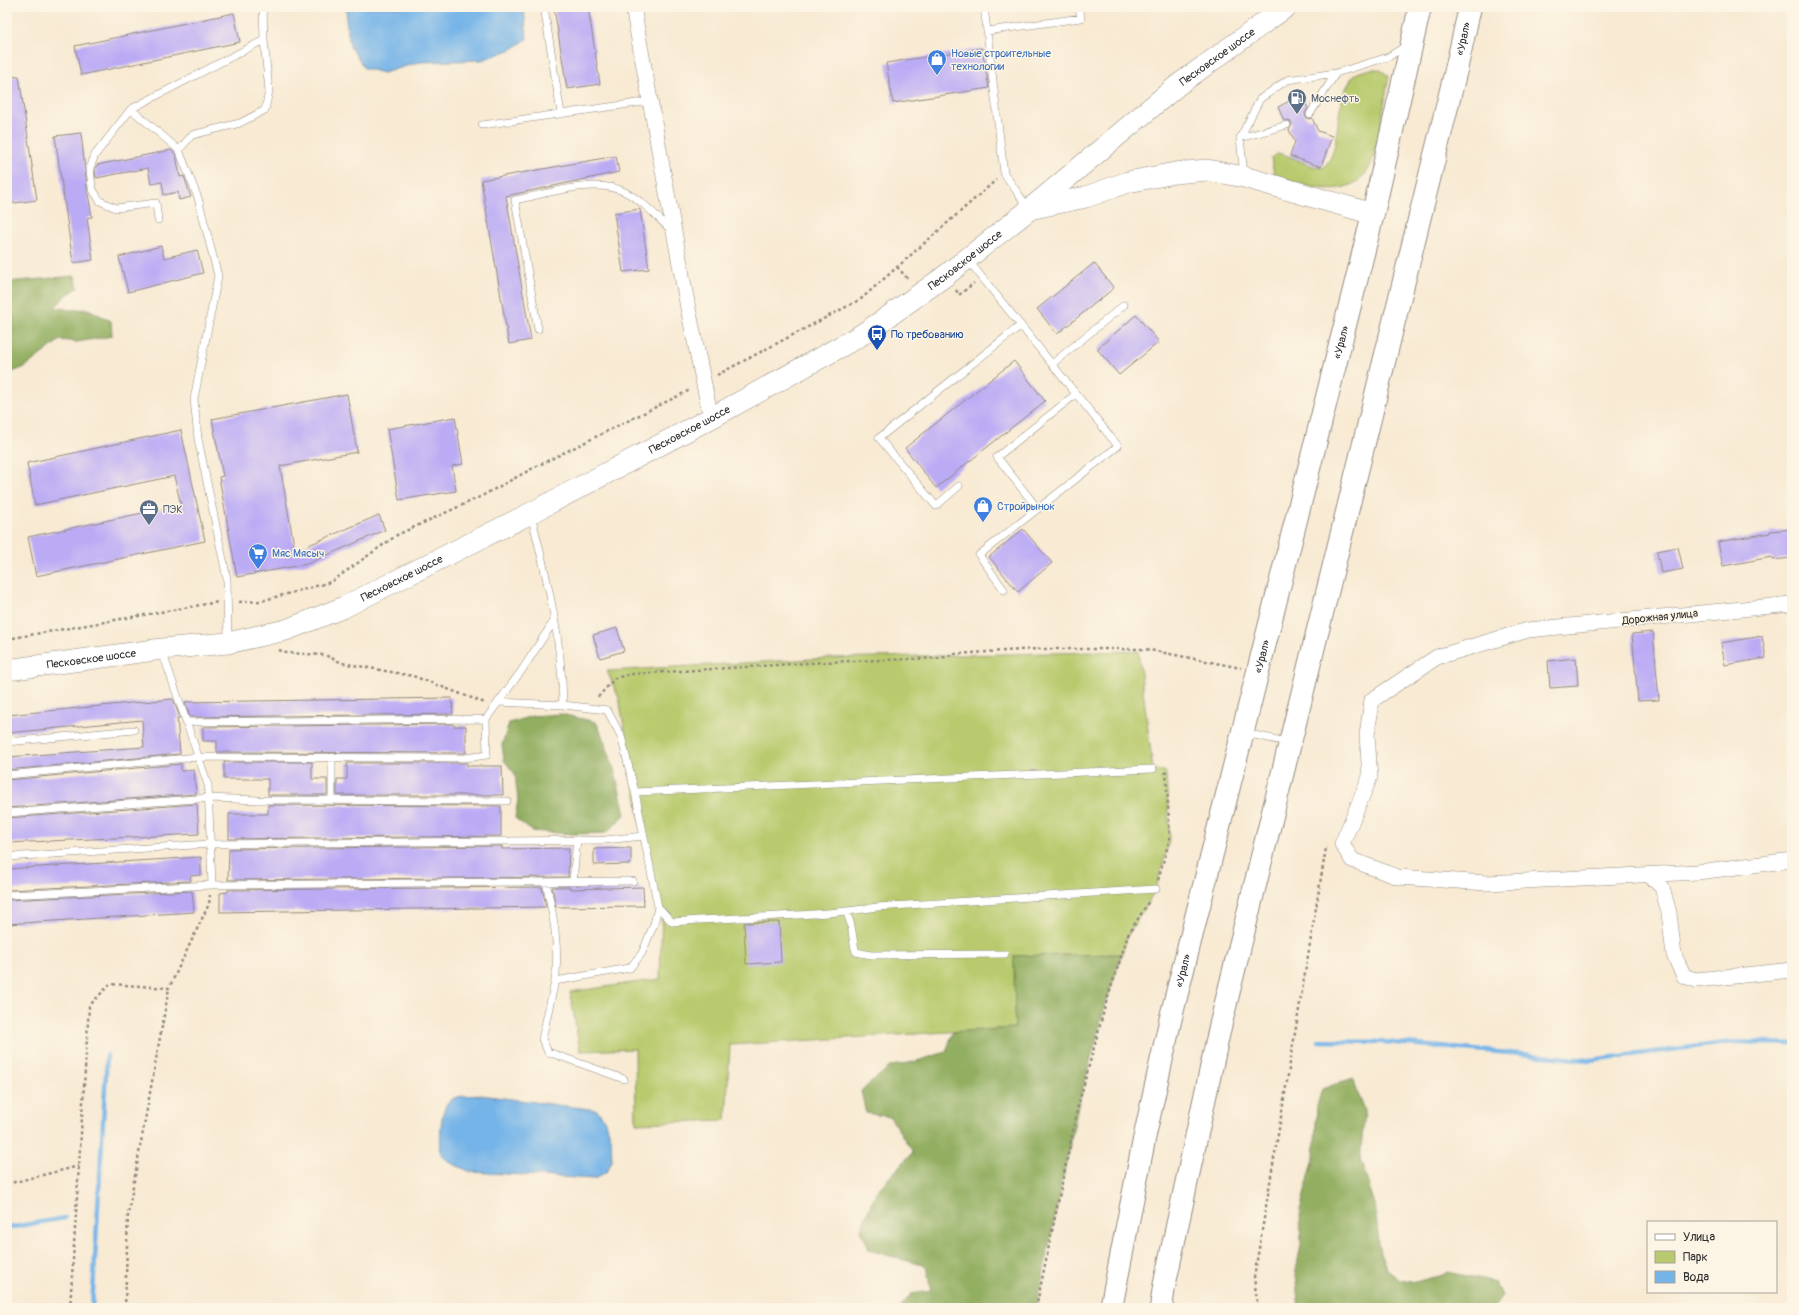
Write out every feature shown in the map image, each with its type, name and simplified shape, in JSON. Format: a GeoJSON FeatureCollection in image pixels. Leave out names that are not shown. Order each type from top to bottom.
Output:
{"type":"FeatureCollection","features":[{"type":"Feature","properties":{"kind":"highway","name":"«Урал»"},"geometry":{"type":"LineString","coordinates":[[1111,1308],[1145,1135],[1171,1017],[1373,214],[1420,7]]}},
{"type":"Feature","properties":{"kind":"highway","name":"«Урал»"},"geometry":{"type":"LineString","coordinates":[[1162,1308],[1164,1287],[1220,1027],[1456,70],[1470,7]]}},
{"type":"Feature","properties":{"kind":"street"},"geometry":{"type":"LineString","coordinates":[[633,7],[711,418]]}},
{"type":"Feature","properties":{"kind":"street","name":"Песковское шоссе"},"geometry":{"type":"LineString","coordinates":[[7,670],[162,649],[238,642],[286,630],[342,608],[531,513],[711,418],[858,337],[923,292],[1030,209],[1178,85],[1286,7]]}},
{"type":"Feature","properties":{"kind":"street"},"geometry":{"type":"LineString","coordinates":[[1030,209],[1086,197],[1128,182],[1175,173],[1207,170],[1244,177],[1373,214]]}},
{"type":"Feature","properties":{"kind":"street"},"geometry":{"type":"LineString","coordinates":[[1071,175],[1072,185],[1078,192],[1086,197]]}},
{"type":"Feature","properties":{"kind":"street","name":"Дорожная улица"},"geometry":{"type":"LineString","coordinates":[[1342,844],[1370,777],[1367,735],[1372,700],[1437,657],[1528,630],[1792,604]]}},
{"type":"Feature","properties":{"kind":"street"},"geometry":{"type":"LineString","coordinates":[[1342,844],[1352,860],[1398,877],[1487,883],[1698,872],[1792,860]]}},
{"type":"Feature","properties":{"kind":"street"},"geometry":{"type":"LineString","coordinates":[[1649,874],[1662,887],[1669,913],[1674,956],[1684,976],[1696,980],[1792,970]]}},
{"type":"Feature","properties":{"kind":"lane"},"geometry":{"type":"LineString","coordinates":[[179,150],[192,135],[240,123],[265,110],[269,91],[264,40],[263,7]]}},
{"type":"Feature","properties":{"kind":"lane"},"geometry":{"type":"LineString","coordinates":[[544,7],[561,114]]}},
{"type":"Feature","properties":{"kind":"lane"},"geometry":{"type":"LineString","coordinates":[[984,7],[1004,174],[1030,209]]}},
{"type":"Feature","properties":{"kind":"lane"},"geometry":{"type":"LineString","coordinates":[[988,31],[1081,18],[1079,7]]}},
{"type":"Feature","properties":{"kind":"lane"},"geometry":{"type":"LineString","coordinates":[[158,220],[156,203],[116,208],[100,201],[92,188],[90,168],[95,155],[130,109],[264,40]]}},
{"type":"Feature","properties":{"kind":"lane"},"geometry":{"type":"LineString","coordinates":[[1244,177],[1240,138],[1260,99],[1287,80],[1336,73],[1388,57],[1413,42]]}},
{"type":"Feature","properties":{"kind":"lane"},"geometry":{"type":"LineString","coordinates":[[1310,114],[1336,73]]}},
{"type":"Feature","properties":{"kind":"lane"},"geometry":{"type":"LineString","coordinates":[[482,125],[651,101]]}},
{"type":"Feature","properties":{"kind":"lane"},"geometry":{"type":"LineString","coordinates":[[130,109],[179,150],[198,198],[218,276],[194,399],[198,439],[227,579],[228,602],[238,642]]}},
{"type":"Feature","properties":{"kind":"lane"},"geometry":{"type":"LineString","coordinates":[[1240,138],[1287,125]]}},
{"type":"Feature","properties":{"kind":"lane"},"geometry":{"type":"LineString","coordinates":[[538,329],[515,200],[601,185],[624,191],[644,204],[675,234]]}},
{"type":"Feature","properties":{"kind":"lane"},"geometry":{"type":"LineString","coordinates":[[966,258],[1118,446],[979,555],[1004,590]]}},
{"type":"Feature","properties":{"kind":"lane"},"geometry":{"type":"LineString","coordinates":[[1052,364],[1124,305]]}},
{"type":"Feature","properties":{"kind":"lane"},"geometry":{"type":"LineString","coordinates":[[958,486],[936,506],[879,438],[1021,325]]}},
{"type":"Feature","properties":{"kind":"lane"},"geometry":{"type":"LineString","coordinates":[[1038,509],[997,456],[1076,394]]}},
{"type":"Feature","properties":{"kind":"lane"},"geometry":{"type":"LineString","coordinates":[[531,513],[547,578],[562,669],[563,705]]}},
{"type":"Feature","properties":{"kind":"lane"},"geometry":{"type":"LineString","coordinates":[[7,775],[198,757],[465,758],[487,755],[486,719],[522,670],[554,621]]}},
{"type":"Feature","properties":{"kind":"lane"},"geometry":{"type":"LineString","coordinates":[[162,649],[208,785],[212,885]]}},
{"type":"Feature","properties":{"kind":"lane"},"geometry":{"type":"LineString","coordinates":[[498,702],[563,705],[607,710],[621,736],[635,792],[658,908],[654,924],[642,953],[630,968],[555,981]]}},
{"type":"Feature","properties":{"kind":"lane"},"geometry":{"type":"LineString","coordinates":[[186,722],[486,719]]}},
{"type":"Feature","properties":{"kind":"lane"},"geometry":{"type":"LineString","coordinates":[[7,742],[134,730]]}},
{"type":"Feature","properties":{"kind":"lane"},"geometry":{"type":"LineString","coordinates":[[1242,732],[1290,742]]}},
{"type":"Feature","properties":{"kind":"lane"},"geometry":{"type":"LineString","coordinates":[[332,757],[332,800]]}},
{"type":"Feature","properties":{"kind":"lane"},"geometry":{"type":"LineString","coordinates":[[635,792],[1153,769]]}},
{"type":"Feature","properties":{"kind":"lane"},"geometry":{"type":"LineString","coordinates":[[7,813],[209,798],[507,801]]}},
{"type":"Feature","properties":{"kind":"lane"},"geometry":{"type":"LineString","coordinates":[[7,857],[210,844],[605,840],[643,836]]}},
{"type":"Feature","properties":{"kind":"lane"},"geometry":{"type":"LineString","coordinates":[[573,881],[577,840]]}},
{"type":"Feature","properties":{"kind":"lane"},"geometry":{"type":"LineString","coordinates":[[7,895],[212,885],[633,881]]}},
{"type":"Feature","properties":{"kind":"lane"},"geometry":{"type":"LineString","coordinates":[[546,882],[556,935],[557,970],[542,1039],[548,1052],[624,1079]]}},
{"type":"Feature","properties":{"kind":"lane"},"geometry":{"type":"LineString","coordinates":[[658,908],[672,922],[720,918],[846,912],[877,907],[1156,889]]}},
{"type":"Feature","properties":{"kind":"lane"},"geometry":{"type":"LineString","coordinates":[[846,912],[852,922],[852,940],[856,952],[871,955],[1005,954]]}},
{"type":"Feature","properties":{"kind":"path"},"geometry":{"type":"LineString","coordinates":[[7,639],[211,603],[261,601],[331,582],[397,535],[480,497],[862,299],[1004,174]]}},
{"type":"Feature","properties":{"kind":"path"},"geometry":{"type":"LineString","coordinates":[[238,642],[286,653],[325,655],[342,662],[413,676],[487,704],[498,702]]}},
{"type":"Feature","properties":{"kind":"path"},"geometry":{"type":"LineString","coordinates":[[588,708],[615,678],[632,674],[824,662],[940,658],[956,654],[1038,649],[1145,649],[1243,668]]}},
{"type":"Feature","properties":{"kind":"path"},"geometry":{"type":"LineString","coordinates":[[1036,1308],[1078,1106],[1104,1010],[1128,935],[1156,889],[1170,838],[1166,773],[1153,769]]}},
{"type":"Feature","properties":{"kind":"path"},"geometry":{"type":"LineString","coordinates":[[1258,1308],[1254,1278],[1326,848],[1342,844]]}},
{"type":"Feature","properties":{"kind":"path"},"geometry":{"type":"LineString","coordinates":[[125,1308],[128,1214],[169,988],[209,904],[212,885]]}},
{"type":"Feature","properties":{"kind":"path"},"geometry":{"type":"LineString","coordinates":[[70,1308],[89,1006],[110,984],[169,988]]}},
{"type":"Feature","properties":{"kind":"path"},"geometry":{"type":"LineString","coordinates":[[7,1184],[79,1166]]}},
{"type":"Feature","properties":{"kind":"green space"},"geometry":{"type":"Polygon","coordinates":[[[1371,69],[1379,69],[1389,76],[1376,146],[1370,166],[1362,177],[1351,185],[1325,189],[1298,183],[1274,173],[1271,158],[1279,154],[1312,166],[1323,168],[1329,160],[1333,150],[1336,140],[1341,104],[1350,80],[1354,75],[1371,69]]]}},
{"type":"Feature","properties":{"kind":"green space"},"geometry":{"type":"Polygon","coordinates":[[[75,276],[78,288],[65,296],[55,307],[70,310],[88,309],[111,321],[112,336],[77,342],[60,340],[25,367],[7,374],[7,282],[75,276]]]}},
{"type":"Feature","properties":{"kind":"green space"},"geometry":{"type":"Polygon","coordinates":[[[1138,651],[1153,769],[1166,773],[1170,838],[1156,889],[1128,935],[1122,954],[1014,956],[1015,1028],[730,1045],[726,1120],[636,1123],[635,1049],[580,1051],[570,992],[660,979],[662,911],[643,836],[619,698],[607,671],[830,658],[1138,651]]]}},
{"type":"Feature","properties":{"kind":"green space"},"geometry":{"type":"Polygon","coordinates":[[[561,714],[596,722],[606,745],[617,779],[625,815],[606,833],[572,834],[532,831],[515,818],[518,800],[515,774],[504,760],[502,745],[509,723],[532,716],[561,714]]]}},
{"type":"Feature","properties":{"kind":"green space"},"geometry":{"type":"Polygon","coordinates":[[[1122,954],[1106,1003],[1078,1106],[1036,1308],[900,1308],[911,1294],[931,1291],[926,1266],[869,1250],[861,1229],[876,1192],[913,1152],[890,1117],[866,1113],[861,1091],[891,1066],[914,1062],[946,1052],[953,1032],[1015,1028],[1014,956],[1122,954]]]}},
{"type":"Feature","properties":{"kind":"green space"},"geometry":{"type":"Polygon","coordinates":[[[1352,1078],[1365,1110],[1360,1159],[1375,1204],[1380,1254],[1387,1269],[1400,1279],[1417,1282],[1448,1272],[1496,1282],[1502,1296],[1494,1308],[1299,1308],[1295,1275],[1301,1244],[1300,1210],[1314,1158],[1317,1106],[1322,1089],[1352,1078]]]}},
{"type":"Feature","properties":{"kind":"water"},"geometry":{"type":"Polygon","coordinates":[[[347,7],[524,7],[527,39],[512,49],[482,60],[420,62],[383,73],[364,68],[350,46],[346,20],[347,7]]]}},
{"type":"Feature","properties":{"kind":"water"},"geometry":{"type":"Polygon","coordinates":[[[480,1095],[597,1110],[606,1122],[611,1139],[612,1161],[607,1171],[595,1179],[471,1172],[451,1163],[441,1155],[441,1124],[445,1108],[452,1099],[462,1096],[480,1095]]]}},
{"type":"Feature","properties":{"kind":"building"},"geometry":{"type":"Polygon","coordinates":[[[554,7],[588,7],[600,84],[567,89],[554,7]]]}},
{"type":"Feature","properties":{"kind":"building"},"geometry":{"type":"Polygon","coordinates":[[[234,13],[240,42],[81,75],[75,46],[234,13]]]}},
{"type":"Feature","properties":{"kind":"building","name":"Новые строительные технологии"},"geometry":{"type":"Polygon","coordinates":[[[982,48],[989,88],[893,103],[886,63],[982,48]]]}},
{"type":"Feature","properties":{"kind":"building"},"geometry":{"type":"Polygon","coordinates":[[[19,76],[37,200],[7,204],[7,78],[19,76]]]}},
{"type":"Feature","properties":{"kind":"building"},"geometry":{"type":"Polygon","coordinates":[[[1301,95],[1308,108],[1305,113],[1306,117],[1309,119],[1312,118],[1318,131],[1332,136],[1321,167],[1290,156],[1295,142],[1289,130],[1292,124],[1289,120],[1284,121],[1278,107],[1301,95]]]}},
{"type":"Feature","properties":{"kind":"building"},"geometry":{"type":"Polygon","coordinates":[[[81,133],[92,217],[87,218],[93,260],[73,263],[55,136],[81,133]]]}},
{"type":"Feature","properties":{"kind":"building"},"geometry":{"type":"Polygon","coordinates":[[[171,150],[176,155],[180,177],[184,176],[191,197],[179,200],[178,192],[164,195],[162,182],[151,184],[148,168],[96,178],[95,169],[97,165],[171,150]]]}},
{"type":"Feature","properties":{"kind":"building"},"geometry":{"type":"Polygon","coordinates":[[[616,156],[619,172],[506,196],[531,340],[509,344],[481,180],[616,156]]]}},
{"type":"Feature","properties":{"kind":"building"},"geometry":{"type":"Polygon","coordinates":[[[640,209],[649,269],[623,272],[614,213],[640,209]]]}},
{"type":"Feature","properties":{"kind":"building"},"geometry":{"type":"Polygon","coordinates":[[[161,246],[164,258],[197,250],[203,273],[128,292],[119,257],[161,246]]]}},
{"type":"Feature","properties":{"kind":"building"},"geometry":{"type":"Polygon","coordinates":[[[1094,263],[1114,288],[1057,334],[1037,309],[1094,263]]]}},
{"type":"Feature","properties":{"kind":"building"},"geometry":{"type":"Polygon","coordinates":[[[1136,315],[1159,342],[1119,375],[1097,349],[1136,315]]]}},
{"type":"Feature","properties":{"kind":"building"},"geometry":{"type":"Polygon","coordinates":[[[1014,361],[1045,401],[936,488],[905,448],[1014,361]]]}},
{"type":"Feature","properties":{"kind":"building"},"geometry":{"type":"Polygon","coordinates":[[[347,394],[357,452],[280,466],[295,551],[379,515],[385,530],[307,564],[237,577],[219,477],[223,476],[212,419],[347,394]]]}},
{"type":"Feature","properties":{"kind":"building"},"geometry":{"type":"Polygon","coordinates":[[[455,417],[463,464],[452,466],[456,491],[399,500],[387,429],[455,417]]]}},
{"type":"Feature","properties":{"kind":"building"},"geometry":{"type":"Polygon","coordinates":[[[181,430],[205,541],[36,576],[28,537],[181,505],[174,476],[35,505],[27,463],[181,430]]]}},
{"type":"Feature","properties":{"kind":"building"},"geometry":{"type":"Polygon","coordinates":[[[1023,529],[1052,563],[1018,592],[989,557],[1023,529]]]}},
{"type":"Feature","properties":{"kind":"building"},"geometry":{"type":"Polygon","coordinates":[[[1792,529],[1792,558],[1773,560],[1772,557],[1723,566],[1718,542],[1770,533],[1770,531],[1792,529]]]}},
{"type":"Feature","properties":{"kind":"building"},"geometry":{"type":"Polygon","coordinates":[[[1678,547],[1683,569],[1661,573],[1657,551],[1678,547]]]}},
{"type":"Feature","properties":{"kind":"building"},"geometry":{"type":"Polygon","coordinates":[[[617,628],[624,651],[600,658],[593,635],[617,628]]]}},
{"type":"Feature","properties":{"kind":"building"},"geometry":{"type":"Polygon","coordinates":[[[1653,632],[1659,700],[1638,701],[1632,634],[1653,632]]]}},
{"type":"Feature","properties":{"kind":"building"},"geometry":{"type":"Polygon","coordinates":[[[1762,636],[1766,658],[1725,665],[1721,643],[1762,636]]]}},
{"type":"Feature","properties":{"kind":"building"},"geometry":{"type":"Polygon","coordinates":[[[1576,658],[1578,686],[1550,688],[1548,661],[1576,658]]]}},
{"type":"Feature","properties":{"kind":"building"},"geometry":{"type":"Polygon","coordinates":[[[452,698],[453,714],[190,717],[185,702],[452,698]]]}},
{"type":"Feature","properties":{"kind":"building"},"geometry":{"type":"Polygon","coordinates":[[[173,699],[180,718],[177,718],[180,754],[7,770],[7,757],[144,747],[142,720],[7,733],[7,715],[173,699]]]}},
{"type":"Feature","properties":{"kind":"building"},"geometry":{"type":"Polygon","coordinates":[[[453,724],[453,726],[466,726],[466,753],[217,752],[217,741],[203,741],[203,727],[453,724]]]}},
{"type":"Feature","properties":{"kind":"building"},"geometry":{"type":"Polygon","coordinates":[[[224,762],[312,762],[312,779],[327,779],[327,795],[268,795],[268,779],[224,779],[224,762]]]}},
{"type":"Feature","properties":{"kind":"building"},"geometry":{"type":"Polygon","coordinates":[[[347,763],[467,763],[467,766],[502,766],[503,795],[337,795],[337,779],[347,779],[347,763]]]}},
{"type":"Feature","properties":{"kind":"building"},"geometry":{"type":"Polygon","coordinates":[[[181,764],[181,771],[194,770],[196,794],[7,808],[7,780],[181,764]]]}},
{"type":"Feature","properties":{"kind":"building"},"geometry":{"type":"Polygon","coordinates":[[[197,804],[199,834],[7,843],[7,818],[197,804]]]}},
{"type":"Feature","properties":{"kind":"building"},"geometry":{"type":"Polygon","coordinates":[[[268,805],[501,806],[501,836],[229,839],[229,814],[268,814],[268,805]]]}},
{"type":"Feature","properties":{"kind":"building"},"geometry":{"type":"Polygon","coordinates":[[[502,846],[502,849],[569,848],[568,877],[228,880],[229,849],[502,846]]]}},
{"type":"Feature","properties":{"kind":"building"},"geometry":{"type":"Polygon","coordinates":[[[631,848],[631,864],[594,865],[594,849],[631,848]]]}},
{"type":"Feature","properties":{"kind":"building"},"geometry":{"type":"Polygon","coordinates":[[[201,857],[201,875],[190,876],[191,881],[7,890],[7,869],[201,857]]]}},
{"type":"Feature","properties":{"kind":"building"},"geometry":{"type":"Polygon","coordinates":[[[542,887],[546,907],[220,912],[220,893],[228,892],[228,890],[542,887]]]}},
{"type":"Feature","properties":{"kind":"building"},"geometry":{"type":"Polygon","coordinates":[[[552,887],[570,887],[570,889],[643,887],[644,906],[556,907],[552,887]]]}},
{"type":"Feature","properties":{"kind":"building"},"geometry":{"type":"Polygon","coordinates":[[[192,891],[194,912],[7,924],[7,900],[192,891]]]}},
{"type":"Feature","properties":{"kind":"building"},"geometry":{"type":"Polygon","coordinates":[[[779,922],[781,962],[746,964],[744,923],[779,922]]]}},
{"type":"Feature","properties":{"kind":"waterway"},"geometry":{"type":"LineString","coordinates":[[1319,1041],[1384,1042],[1589,1060],[1734,1042],[1792,1044]]}},
{"type":"Feature","properties":{"kind":"waterway"},"geometry":{"type":"LineString","coordinates":[[92,1308],[107,1055]]}},
{"type":"Feature","properties":{"kind":"waterway"},"geometry":{"type":"LineString","coordinates":[[7,1228],[65,1218]]}},
{"type":"Feature","properties":{"kind":"place","name":"Новые строительные технологии"},"geometry":{"type":"Point","coordinates":[937,76]}},
{"type":"Feature","properties":{"kind":"place","name":"Моснефть"},"geometry":{"type":"Point","coordinates":[1297,115]}},
{"type":"Feature","properties":{"kind":"place","name":"По требованию"},"geometry":{"type":"Point","coordinates":[877,351]}},
{"type":"Feature","properties":{"kind":"place","name":"Стройрынок"},"geometry":{"type":"Point","coordinates":[983,523]}},
{"type":"Feature","properties":{"kind":"place","name":"ПЭК"},"geometry":{"type":"Point","coordinates":[149,526]}},
{"type":"Feature","properties":{"kind":"place","name":"Мяс Мясыч"},"geometry":{"type":"Point","coordinates":[258,570]}}]}
